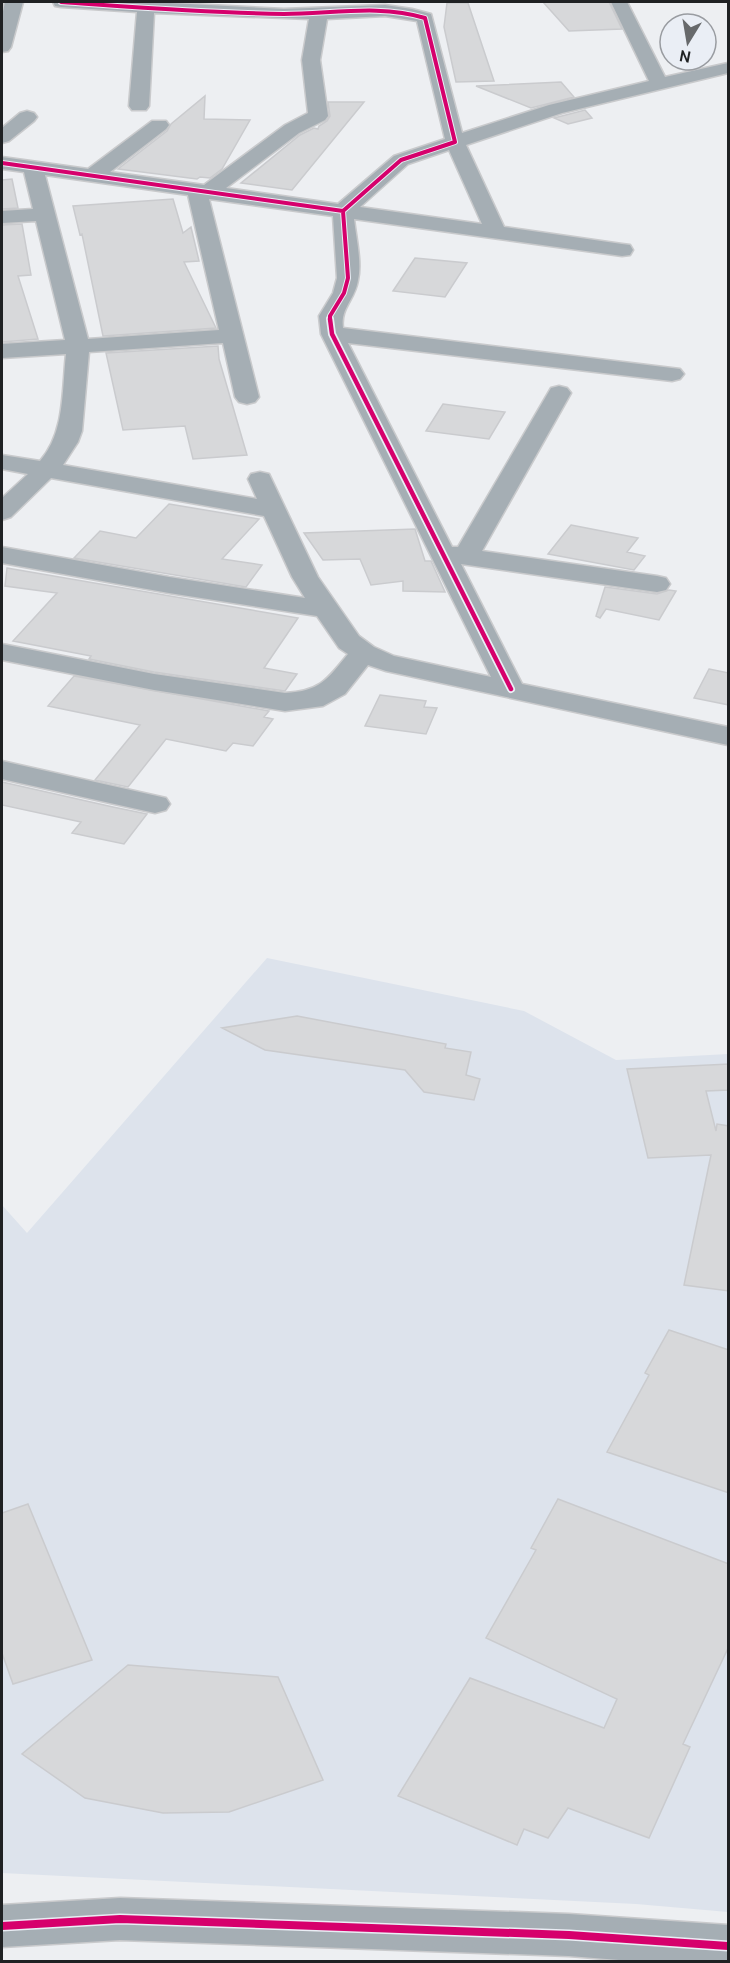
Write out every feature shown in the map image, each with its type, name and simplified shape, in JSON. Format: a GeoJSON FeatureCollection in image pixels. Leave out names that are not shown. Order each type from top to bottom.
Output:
{"type":"FeatureCollection","features":[{"type":"Feature","properties":{"kind":"street"},"geometry":{"type":"LineString","coordinates":[[2,47],[14,2]]}},
{"type":"Feature","properties":{"kind":"street"},"geometry":{"type":"LineString","coordinates":[[61,2],[382,10],[413,13],[425,18],[456,142],[496,232]]}},
{"type":"Feature","properties":{"kind":"street"},"geometry":{"type":"LineString","coordinates":[[619,2],[660,85]]}},
{"type":"Feature","properties":{"kind":"street"},"geometry":{"type":"LineString","coordinates":[[139,106],[145,4]]}},
{"type":"Feature","properties":{"kind":"street"},"geometry":{"type":"LineString","coordinates":[[202,193],[291,129],[318,116],[308,9]]}},
{"type":"Feature","properties":{"kind":"street"},"geometry":{"type":"LineString","coordinates":[[343,211],[401,160],[456,142],[489,128],[729,68]]}},
{"type":"Feature","properties":{"kind":"street"},"geometry":{"type":"LineString","coordinates":[[2,137],[27,117]]}},
{"type":"Feature","properties":{"kind":"street"},"geometry":{"type":"LineString","coordinates":[[93,175],[159,125]]}},
{"type":"Feature","properties":{"kind":"street"},"geometry":{"type":"LineString","coordinates":[[2,163],[202,193],[622,250]]}},
{"type":"Feature","properties":{"kind":"street"},"geometry":{"type":"LineString","coordinates":[[2,512],[44,470],[68,441],[78,346],[33,167]]}},
{"type":"Feature","properties":{"kind":"street"},"geometry":{"type":"LineString","coordinates":[[202,193],[248,397]]}},
{"type":"Feature","properties":{"kind":"street"},"geometry":{"type":"LineString","coordinates":[[343,211],[348,278],[344,293],[330,316],[332,334],[454,555],[511,689]]}},
{"type":"Feature","properties":{"kind":"street"},"geometry":{"type":"LineString","coordinates":[[2,217],[46,214]]}},
{"type":"Feature","properties":{"kind":"street"},"geometry":{"type":"LineString","coordinates":[[332,334],[672,374]]}},
{"type":"Feature","properties":{"kind":"street"},"geometry":{"type":"LineString","coordinates":[[2,351],[233,336]]}},
{"type":"Feature","properties":{"kind":"street"},"geometry":{"type":"LineString","coordinates":[[454,555],[559,393]]}},
{"type":"Feature","properties":{"kind":"street"},"geometry":{"type":"LineString","coordinates":[[2,462],[274,510]]}},
{"type":"Feature","properties":{"kind":"street"},"geometry":{"type":"LineString","coordinates":[[260,479],[305,577],[349,642],[364,653],[386,663],[729,736]]}},
{"type":"Feature","properties":{"kind":"street"},"geometry":{"type":"LineString","coordinates":[[2,555],[169,585],[326,609]]}},
{"type":"Feature","properties":{"kind":"street"},"geometry":{"type":"LineString","coordinates":[[454,555],[657,584]]}},
{"type":"Feature","properties":{"kind":"street"},"geometry":{"type":"LineString","coordinates":[[2,652],[154,681],[285,702],[313,700],[335,688],[364,653]]}},
{"type":"Feature","properties":{"kind":"street"},"geometry":{"type":"LineString","coordinates":[[2,770],[155,804]]}},
{"type":"Feature","properties":{"kind":"street"},"geometry":{"type":"LineString","coordinates":[[2,1926],[120,1919],[569,1935],[729,1946]]}},
{"type":"Feature","properties":{"kind":"shaded area"},"geometry":{"type":"Polygon","coordinates":[[[267,958],[524,1011],[616,1060],[728,1054],[728,1912],[636,1904],[2,1873],[2,1205],[27,1233],[267,958]]]}},
{"type":"Feature","properties":{"kind":"building"},"geometry":{"type":"Polygon","coordinates":[[[543,2],[609,2],[622,29],[569,31],[543,2]]]}},
{"type":"Feature","properties":{"kind":"building"},"geometry":{"type":"Polygon","coordinates":[[[447,3],[468,3],[494,81],[456,82],[444,27],[447,3]]]}},
{"type":"Feature","properties":{"kind":"building"},"geometry":{"type":"Polygon","coordinates":[[[561,82],[574,97],[531,108],[476,86],[561,82]]]}},
{"type":"Feature","properties":{"kind":"building"},"geometry":{"type":"Polygon","coordinates":[[[205,96],[204,119],[250,120],[222,169],[210,178],[197,179],[118,169],[167,131],[171,124],[205,96]]]}},
{"type":"Feature","properties":{"kind":"building"},"geometry":{"type":"Polygon","coordinates":[[[328,102],[364,102],[292,190],[241,183],[300,135],[314,128],[318,129],[327,121],[330,116],[328,102]]]}},
{"type":"Feature","properties":{"kind":"building"},"geometry":{"type":"Polygon","coordinates":[[[585,110],[592,118],[568,124],[554,118],[585,110]]]}},
{"type":"Feature","properties":{"kind":"building"},"geometry":{"type":"Polygon","coordinates":[[[12,179],[18,208],[2,209],[2,180],[12,179]]]}},
{"type":"Feature","properties":{"kind":"building"},"geometry":{"type":"Polygon","coordinates":[[[173,199],[183,233],[191,227],[199,261],[184,262],[216,328],[103,336],[82,234],[80,235],[73,206],[173,199]]]}},
{"type":"Feature","properties":{"kind":"building"},"geometry":{"type":"Polygon","coordinates":[[[22,224],[31,275],[18,276],[38,339],[2,342],[2,225],[22,224]]]}},
{"type":"Feature","properties":{"kind":"building"},"geometry":{"type":"Polygon","coordinates":[[[415,258],[467,263],[445,297],[393,291],[415,258]]]}},
{"type":"Feature","properties":{"kind":"building"},"geometry":{"type":"Polygon","coordinates":[[[218,346],[219,359],[247,455],[193,459],[185,426],[123,430],[106,353],[218,346]]]}},
{"type":"Feature","properties":{"kind":"building"},"geometry":{"type":"Polygon","coordinates":[[[443,404],[505,412],[489,439],[426,431],[443,404]]]}},
{"type":"Feature","properties":{"kind":"building"},"geometry":{"type":"Polygon","coordinates":[[[169,504],[259,519],[222,559],[262,565],[246,587],[74,558],[100,531],[136,538],[169,504]]]}},
{"type":"Feature","properties":{"kind":"building"},"geometry":{"type":"Polygon","coordinates":[[[571,525],[638,538],[627,552],[645,556],[634,570],[548,554],[571,525]]]}},
{"type":"Feature","properties":{"kind":"building"},"geometry":{"type":"Polygon","coordinates":[[[415,529],[425,561],[431,561],[445,592],[403,591],[403,581],[371,585],[360,559],[323,560],[304,533],[415,529]]]}},
{"type":"Feature","properties":{"kind":"building"},"geometry":{"type":"Polygon","coordinates":[[[7,568],[298,618],[264,668],[297,674],[285,691],[154,672],[89,659],[91,656],[13,641],[57,593],[5,586],[7,568]]]}},
{"type":"Feature","properties":{"kind":"building"},"geometry":{"type":"Polygon","coordinates":[[[605,587],[657,594],[669,590],[676,591],[659,620],[606,609],[600,618],[596,616],[605,587]]]}},
{"type":"Feature","properties":{"kind":"building"},"geometry":{"type":"Polygon","coordinates":[[[709,669],[729,673],[729,705],[694,698],[709,669]]]}},
{"type":"Feature","properties":{"kind":"building"},"geometry":{"type":"Polygon","coordinates":[[[74,676],[269,711],[264,717],[273,719],[253,746],[233,743],[226,751],[166,739],[128,787],[95,780],[140,725],[48,706],[74,676]]]}},
{"type":"Feature","properties":{"kind":"building"},"geometry":{"type":"Polygon","coordinates":[[[380,695],[426,701],[424,707],[437,708],[426,734],[365,726],[380,695]]]}},
{"type":"Feature","properties":{"kind":"building"},"geometry":{"type":"Polygon","coordinates":[[[2,782],[147,814],[124,844],[72,833],[81,822],[2,805],[2,782]]]}},
{"type":"Feature","properties":{"kind":"building"},"geometry":{"type":"Polygon","coordinates":[[[297,1016],[446,1044],[445,1048],[471,1052],[466,1075],[480,1079],[474,1100],[424,1092],[405,1070],[265,1050],[222,1028],[297,1016]]]}},
{"type":"Feature","properties":{"kind":"building"},"geometry":{"type":"Polygon","coordinates":[[[729,1064],[729,1090],[706,1091],[716,1131],[717,1124],[729,1126],[729,1291],[684,1285],[711,1155],[648,1158],[627,1069],[729,1064]]]}},
{"type":"Feature","properties":{"kind":"building"},"geometry":{"type":"Polygon","coordinates":[[[669,1330],[729,1350],[729,1493],[607,1452],[649,1375],[645,1373],[669,1330]]]}},
{"type":"Feature","properties":{"kind":"building"},"geometry":{"type":"Polygon","coordinates":[[[558,1499],[729,1564],[729,1646],[683,1744],[690,1747],[649,1838],[568,1808],[548,1838],[524,1829],[517,1845],[398,1796],[470,1678],[604,1728],[617,1699],[486,1638],[536,1550],[531,1548],[558,1499]]]}},
{"type":"Feature","properties":{"kind":"building"},"geometry":{"type":"Polygon","coordinates":[[[28,1504],[92,1660],[13,1684],[2,1653],[2,1513],[28,1504]]]}},
{"type":"Feature","properties":{"kind":"building"},"geometry":{"type":"Polygon","coordinates":[[[128,1665],[278,1677],[323,1780],[229,1812],[163,1813],[85,1798],[22,1754],[128,1665]]]}},
{"type":"Feature","properties":{"kind":"cycle path"},"geometry":{"type":"LineString","coordinates":[[61,2],[252,13],[316,14],[385,10],[425,18],[455,142],[401,160],[343,211]]}},
{"type":"Feature","properties":{"kind":"cycle path"},"geometry":{"type":"LineString","coordinates":[[2,163],[343,211],[348,278],[344,293],[330,316],[332,334],[511,689]]}},
{"type":"Feature","properties":{"kind":"cycle path"},"geometry":{"type":"LineString","coordinates":[[2,1926],[120,1919],[569,1935],[728,1946]]}}]}
